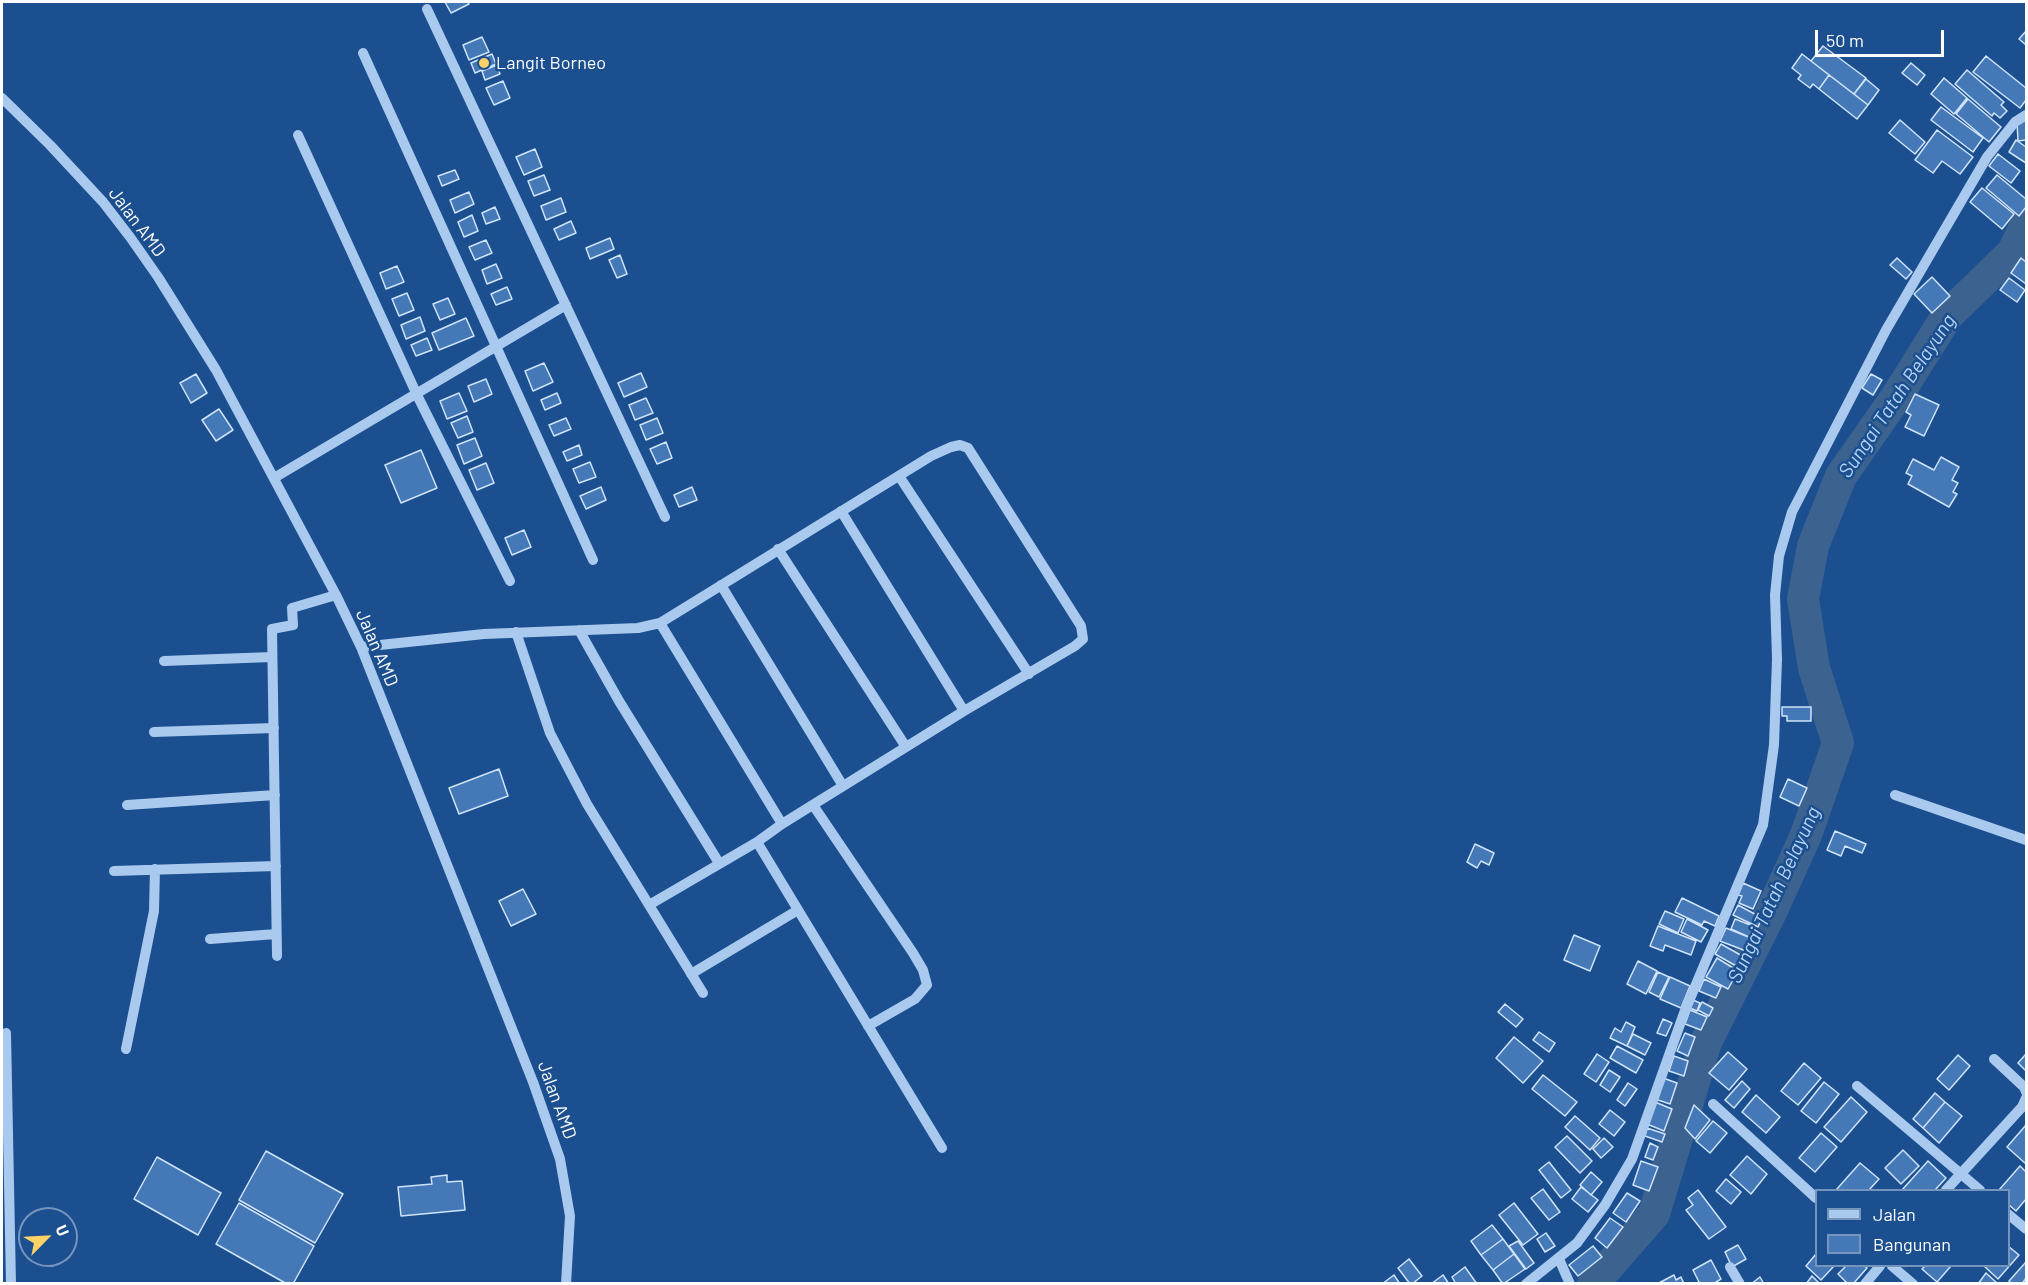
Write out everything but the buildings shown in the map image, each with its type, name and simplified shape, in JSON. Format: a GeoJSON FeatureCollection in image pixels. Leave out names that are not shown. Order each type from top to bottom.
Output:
{"type":"FeatureCollection","features":[{"type":"Feature","properties":{"kind":"street"},"geometry":{"type":"LineString","coordinates":[[427,9],[664,517]]}},
{"type":"Feature","properties":{"kind":"street"},"geometry":{"type":"LineString","coordinates":[[363,53],[593,560]]}},
{"type":"Feature","properties":{"kind":"street","name":"Jalan AMD"},"geometry":{"type":"LineString","coordinates":[[2,98],[103,202],[158,277],[216,370],[336,595],[361,647],[529,1071],[560,1158],[570,1216],[566,1284]]}},
{"type":"Feature","properties":{"kind":"street"},"geometry":{"type":"LineString","coordinates":[[1526,1284],[1577,1243],[1591,1225],[1632,1159],[1684,1013],[1763,825],[1774,746],[1777,659],[1776,585],[1779,556],[1792,512],[1886,330],[1987,156],[2015,122],[2026,115]]}},
{"type":"Feature","properties":{"kind":"street"},"geometry":{"type":"LineString","coordinates":[[298,135],[417,395],[510,581]]}},
{"type":"Feature","properties":{"kind":"street"},"geometry":{"type":"LineString","coordinates":[[274,478],[566,305]]}},
{"type":"Feature","properties":{"kind":"street"},"geometry":{"type":"LineString","coordinates":[[361,647],[516,632],[638,628],[660,623],[899,476],[951,447],[960,445],[968,447],[1082,626],[1083,639],[843,786],[757,842],[649,905]]}},
{"type":"Feature","properties":{"kind":"street"},"geometry":{"type":"LineString","coordinates":[[899,476],[1029,674]]}},
{"type":"Feature","properties":{"kind":"street"},"geometry":{"type":"LineString","coordinates":[[841,511],[964,711]]}},
{"type":"Feature","properties":{"kind":"street"},"geometry":{"type":"LineString","coordinates":[[778,549],[906,747]]}},
{"type":"Feature","properties":{"kind":"street"},"geometry":{"type":"LineString","coordinates":[[720,585],[843,786]]}},
{"type":"Feature","properties":{"kind":"street"},"geometry":{"type":"LineString","coordinates":[[277,956],[272,629],[293,625],[292,608],[336,595]]}},
{"type":"Feature","properties":{"kind":"street"},"geometry":{"type":"LineString","coordinates":[[660,623],[782,824]]}},
{"type":"Feature","properties":{"kind":"street"},"geometry":{"type":"LineString","coordinates":[[579,630],[619,701],[719,863]]}},
{"type":"Feature","properties":{"kind":"street"},"geometry":{"type":"LineString","coordinates":[[516,632],[549,733],[587,804],[702,993]]}},
{"type":"Feature","properties":{"kind":"street"},"geometry":{"type":"LineString","coordinates":[[164,661],[273,657]]}},
{"type":"Feature","properties":{"kind":"street"},"geometry":{"type":"LineString","coordinates":[[154,732],[274,728]]}},
{"type":"Feature","properties":{"kind":"street"},"geometry":{"type":"LineString","coordinates":[[127,805],[274,795]]}},
{"type":"Feature","properties":{"kind":"street"},"geometry":{"type":"LineString","coordinates":[[1895,795],[2026,840]]}},
{"type":"Feature","properties":{"kind":"street"},"geometry":{"type":"LineString","coordinates":[[813,805],[913,953],[923,970],[927,986],[915,999],[868,1026]]}},
{"type":"Feature","properties":{"kind":"street"},"geometry":{"type":"LineString","coordinates":[[757,842],[942,1148]]}},
{"type":"Feature","properties":{"kind":"street"},"geometry":{"type":"LineString","coordinates":[[114,871],[276,866]]}},
{"type":"Feature","properties":{"kind":"street"},"geometry":{"type":"LineString","coordinates":[[126,1049],[154,911],[155,869]]}},
{"type":"Feature","properties":{"kind":"street"},"geometry":{"type":"LineString","coordinates":[[691,974],[798,910]]}},
{"type":"Feature","properties":{"kind":"street"},"geometry":{"type":"LineString","coordinates":[[210,939],[276,934]]}},
{"type":"Feature","properties":{"kind":"street"},"geometry":{"type":"LineString","coordinates":[[6,1033],[11,1284]]}},
{"type":"Feature","properties":{"kind":"street"},"geometry":{"type":"LineString","coordinates":[[1994,1059],[2026,1092]]}},
{"type":"Feature","properties":{"kind":"street"},"geometry":{"type":"LineString","coordinates":[[1857,1086],[1978,1189]]}},
{"type":"Feature","properties":{"kind":"street"},"geometry":{"type":"LineString","coordinates":[[1948,1189],[2022,1107],[2026,1098]]}},
{"type":"Feature","properties":{"kind":"street"},"geometry":{"type":"LineString","coordinates":[[1713,1104],[1815,1197]]}},
{"type":"Feature","properties":{"kind":"street"},"geometry":{"type":"LineString","coordinates":[[2010,1216],[2026,1229]]}},
{"type":"Feature","properties":{"kind":"street"},"geometry":{"type":"LineString","coordinates":[[1559,1259],[1568,1279]]}},
{"type":"Feature","properties":{"kind":"street"},"geometry":{"type":"LineString","coordinates":[[1730,1267],[1740,1284]]}},
{"type":"Feature","properties":{"kind":"street"},"geometry":{"type":"LineString","coordinates":[[1865,1284],[1879,1267]]}},
{"type":"Feature","properties":{"kind":"street"},"geometry":{"type":"LineString","coordinates":[[1893,1267],[1913,1284]]}},
{"type":"Feature","properties":{"kind":"waterway","name":"Sungai Tatah Belayung"},"geometry":{"type":"LineString","coordinates":[[1593,1284],[1654,1214],[1706,1042],[1773,908],[1806,835],[1838,743],[1814,668],[1803,599],[1813,546],[1841,476],[1897,396],[1947,316],[2013,252],[2026,224]]}},
{"type":"Feature","properties":{"kind":"place","name":"Langit Borneo"},"geometry":{"type":"Point","coordinates":[484,63]}}]}
